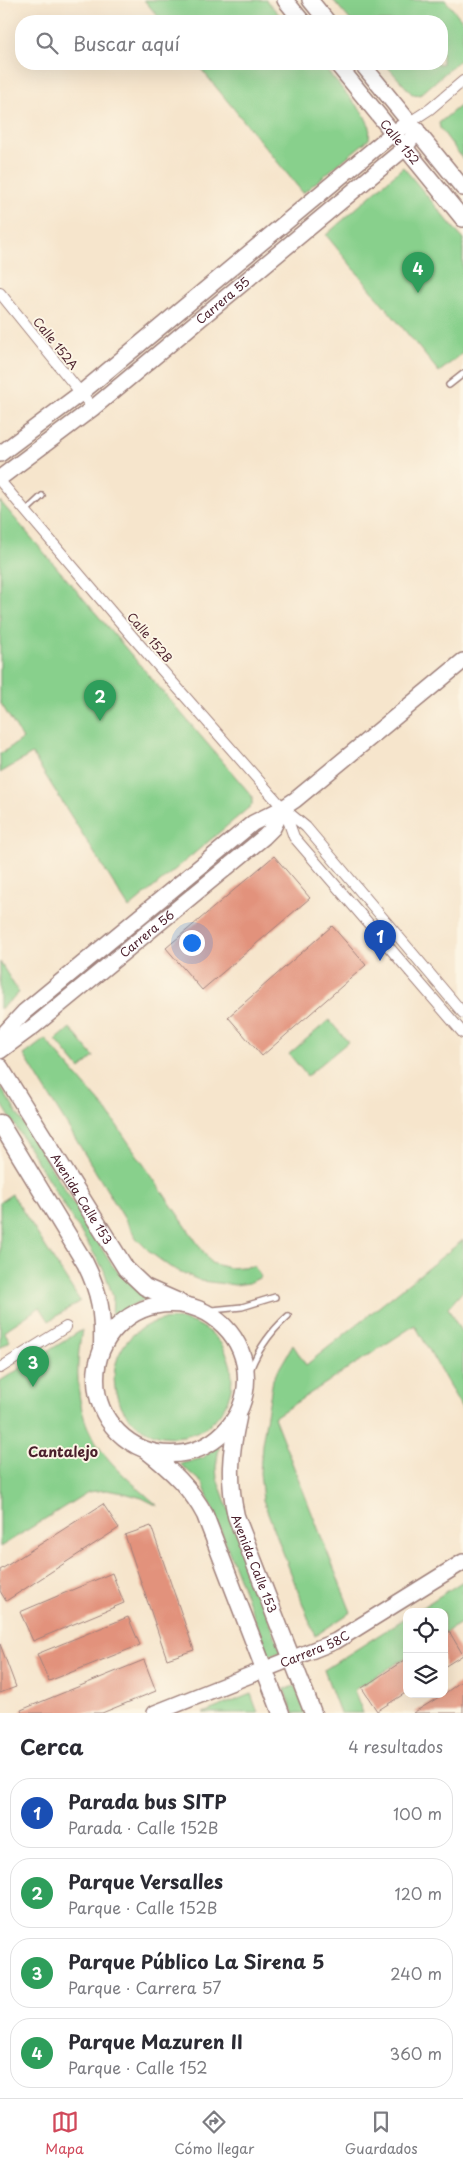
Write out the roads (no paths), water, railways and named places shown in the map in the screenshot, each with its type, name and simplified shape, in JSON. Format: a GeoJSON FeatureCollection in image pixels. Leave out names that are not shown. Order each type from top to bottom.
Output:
{"type":"FeatureCollection","features":[{"type":"Feature","properties":{"kind":"main road","name":"Avenida Calle 153"},"geometry":{"type":"LineString","coordinates":[[0,1067],[126,1269],[145,1287],[195,1308]]}},
{"type":"Feature","properties":{"kind":"main road"},"geometry":{"type":"LineString","coordinates":[[0,1123],[85,1263],[95,1284],[102,1311],[102,1349],[96,1372],[98,1396],[102,1407],[114,1428],[123,1436],[144,1448],[179,1478],[199,1502],[281,1713]]}},
{"type":"Feature","properties":{"kind":"main road"},"geometry":{"type":"LineString","coordinates":[[102,1349],[116,1328],[136,1312],[162,1304],[195,1308],[216,1320],[229,1331],[238,1346],[244,1362],[247,1379],[240,1409],[232,1423],[221,1435],[207,1445],[192,1451],[168,1453],[144,1448]]}},
{"type":"Feature","properties":{"kind":"main road","name":"Avenida Calle 153"},"geometry":{"type":"LineString","coordinates":[[240,1409],[230,1459],[232,1495],[236,1516],[314,1713]]}},
{"type":"Feature","properties":{"kind":"street"},"geometry":{"type":"LineString","coordinates":[[285,0],[297,15]]}},
{"type":"Feature","properties":{"kind":"street"},"geometry":{"type":"LineString","coordinates":[[310,0],[322,15]]}},
{"type":"Feature","properties":{"kind":"street","name":"Calle 152"},"geometry":{"type":"LineString","coordinates":[[342,70],[463,219]]}},
{"type":"Feature","properties":{"kind":"street","name":"Calle 152"},"geometry":{"type":"LineString","coordinates":[[367,70],[463,188]]}},
{"type":"Feature","properties":{"kind":"street","name":"Carrera 55"},"geometry":{"type":"LineString","coordinates":[[0,479],[93,408],[406,148],[413,126],[463,81]]}},
{"type":"Feature","properties":{"kind":"street","name":"Carrera 55"},"geometry":{"type":"LineString","coordinates":[[0,454],[81,393],[393,132],[413,126]]}},
{"type":"Feature","properties":{"kind":"street","name":"Calle 152A"},"geometry":{"type":"LineString","coordinates":[[0,293],[93,408]]}},
{"type":"Feature","properties":{"kind":"street","name":"Calle 152B"},"geometry":{"type":"LineString","coordinates":[[0,479],[132,636],[283,808],[306,827],[463,1012]]}},
{"type":"Feature","properties":{"kind":"street","name":"Carrera 56"},"geometry":{"type":"LineString","coordinates":[[0,1038],[24,1012],[253,822],[283,808],[463,661]]}},
{"type":"Feature","properties":{"kind":"street","name":"Calle 152B"},"geometry":{"type":"LineString","coordinates":[[283,808],[294,837],[463,1033]]}},
{"type":"Feature","properties":{"kind":"street","name":"Carrera 56"},"geometry":{"type":"LineString","coordinates":[[0,1051],[34,1026],[264,837],[273,828],[283,808]]}},
{"type":"Feature","properties":{"kind":"street"},"geometry":{"type":"LineString","coordinates":[[0,1368],[66,1327]]}},
{"type":"Feature","properties":{"kind":"street","name":"Carrera 58C"},"geometry":{"type":"LineString","coordinates":[[155,1713],[336,1641],[463,1562]]}},
{"type":"Feature","properties":{"kind":"lane"},"geometry":{"type":"LineString","coordinates":[[220,277],[232,293]]}},
{"type":"Feature","properties":{"kind":"lane"},"geometry":{"type":"LineString","coordinates":[[449,385],[463,374]]}},
{"type":"Feature","properties":{"kind":"lane"},"geometry":{"type":"LineString","coordinates":[[26,512],[42,496]]}},
{"type":"Feature","properties":{"kind":"lane"},"geometry":{"type":"LineString","coordinates":[[195,1308],[242,1307],[274,1297]]}},
{"type":"Feature","properties":{"kind":"lane"},"geometry":{"type":"LineString","coordinates":[[247,1379],[259,1349],[268,1336],[288,1316]]}},
{"type":"Feature","properties":{"kind":"place","name":"Parque Mazuren II"},"geometry":{"type":"Point","coordinates":[418,293]}},
{"type":"Feature","properties":{"kind":"place","name":"Parque Versalles"},"geometry":{"type":"Point","coordinates":[100,721]}},
{"type":"Feature","properties":{"kind":"place","name":"Parada bus SITP"},"geometry":{"type":"Point","coordinates":[380,961]}},
{"type":"Feature","properties":{"kind":"place","name":"Parque Público La Sirena 5"},"geometry":{"type":"Point","coordinates":[33,1387]}},
{"type":"Feature","properties":{"kind":"district","name":"Cantalejo"},"geometry":{"type":"Point","coordinates":[63,1451]}}]}
